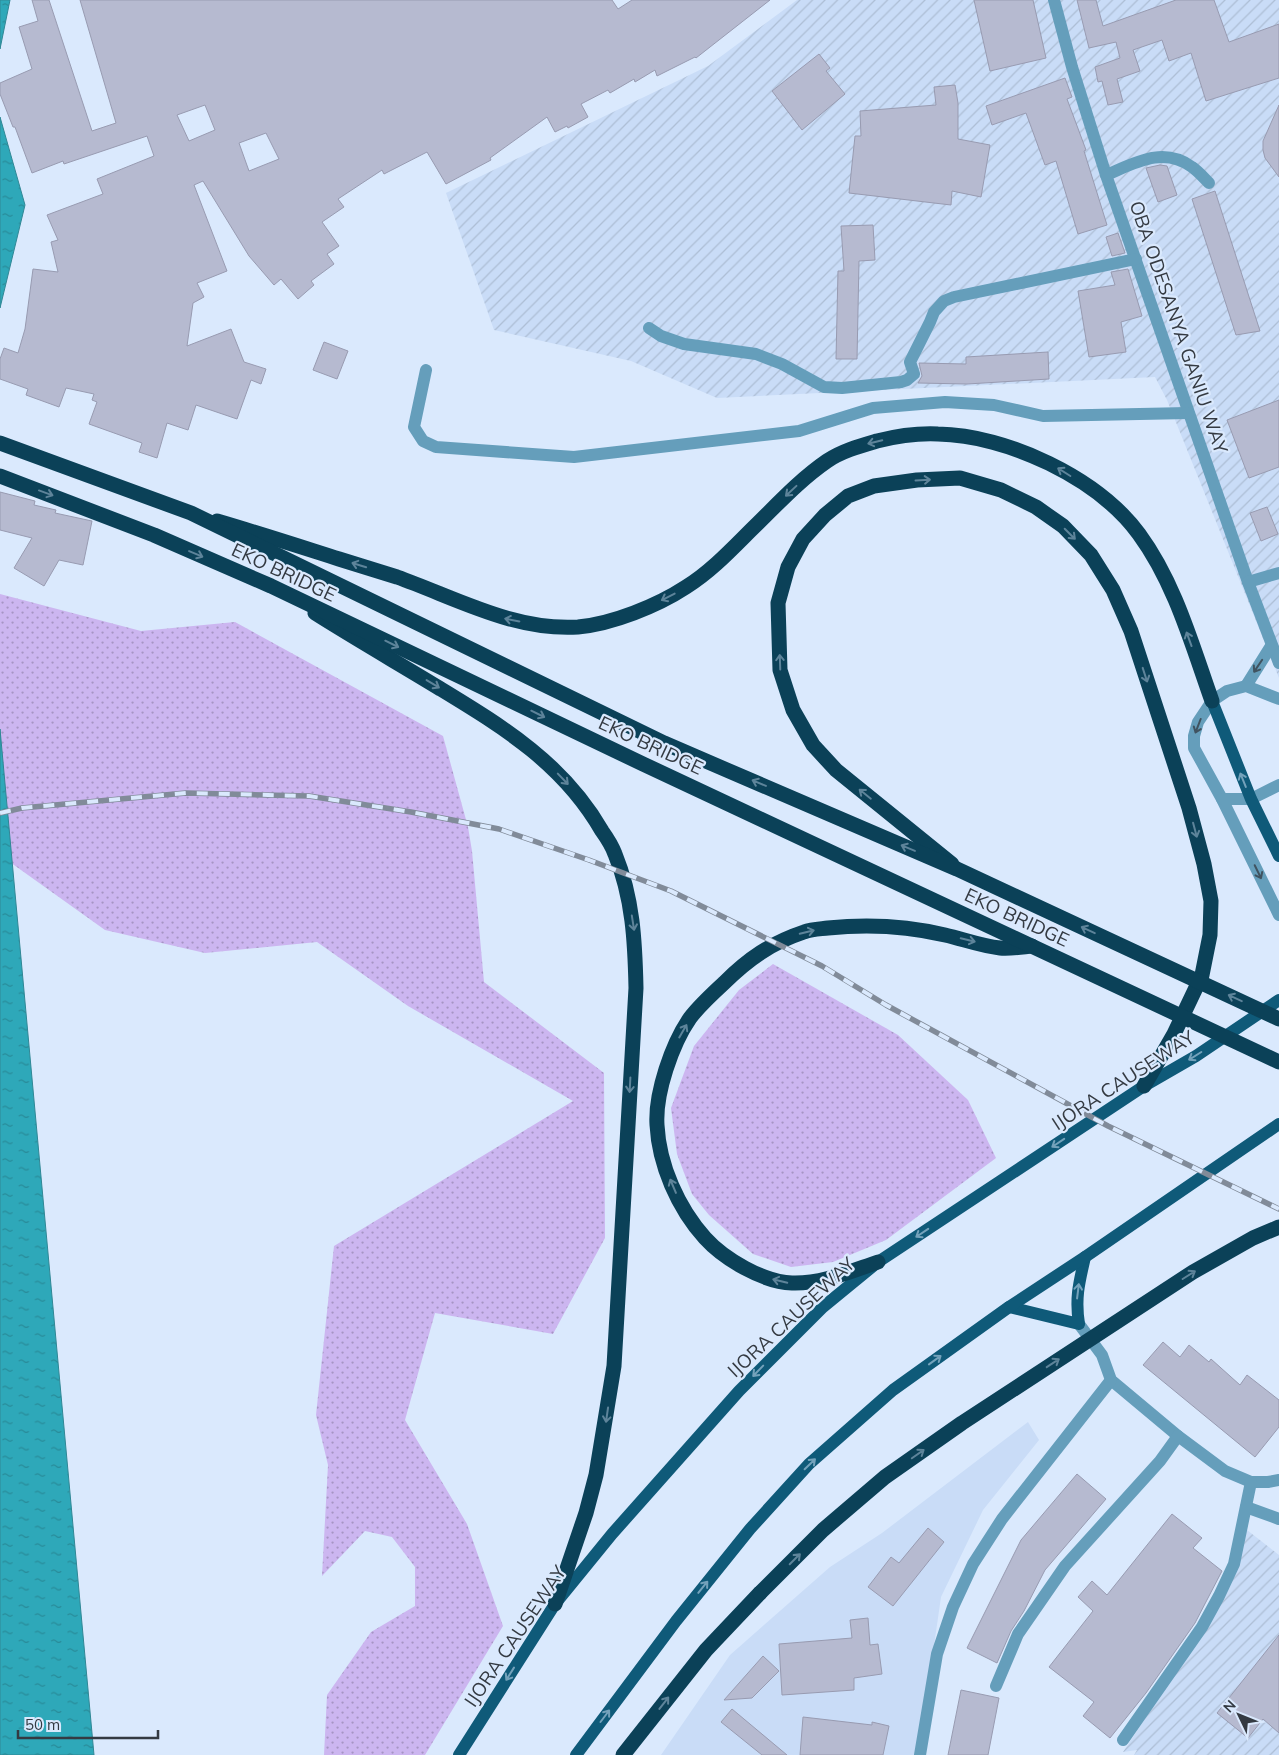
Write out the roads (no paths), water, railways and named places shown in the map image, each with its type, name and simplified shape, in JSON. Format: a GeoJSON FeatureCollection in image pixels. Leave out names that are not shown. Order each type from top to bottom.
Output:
{"type":"FeatureCollection","features":[{"type":"Feature","properties":{"kind":"highway"},"geometry":{"type":"LineString","coordinates":[[191,513],[396,577],[504,618],[543,626],[578,626],[616,620],[646,608],[685,588],[714,565],[801,481],[828,460],[858,446],[892,438],[939,434],[977,438],[1015,448],[1051,463],[1113,505],[1132,526],[1159,565],[1177,605],[1212,701]]}},
{"type":"Feature","properties":{"kind":"highway","name":"EKO BRIDGE"},"geometry":{"type":"LineString","coordinates":[[0,443],[191,513],[664,742],[957,869],[1279,1019]]}},
{"type":"Feature","properties":{"kind":"highway","name":"EKO BRIDGE"},"geometry":{"type":"LineString","coordinates":[[0,476],[154,535],[271,586],[634,760],[1279,1062]]}},
{"type":"Feature","properties":{"kind":"highway"},"geometry":{"type":"LineString","coordinates":[[957,869],[836,770],[813,746],[793,710],[780,670],[778,603],[788,567],[803,539],[825,515],[848,496],[874,486],[917,480],[960,478],[1001,490],[1036,507],[1063,526],[1091,555],[1113,590],[1131,632],[1189,808],[1204,864],[1211,901],[1210,934],[1202,974],[1174,1034],[1144,1086]]}},
{"type":"Feature","properties":{"kind":"highway"},"geometry":{"type":"LineString","coordinates":[[271,586],[488,718],[533,750],[567,782],[593,814],[615,853],[628,895],[635,938],[636,988],[614,1366],[596,1475],[586,1513],[555,1604]]}},
{"type":"Feature","properties":{"kind":"highway"},"geometry":{"type":"LineString","coordinates":[[878,1262],[822,1280],[790,1283],[774,1280],[743,1268],[716,1250],[696,1228],[675,1192],[662,1159],[656,1123],[661,1090],[671,1052],[690,1017],[746,962],[775,943],[806,931],[851,926],[892,927],[942,934],[1001,948],[1032,946]]}},
{"type":"Feature","properties":{"kind":"highway"},"geometry":{"type":"LineString","coordinates":[[623,1755],[706,1650],[824,1530],[885,1477],[962,1423],[1194,1272],[1253,1238],[1279,1227]]}},
{"type":"Feature","properties":{"kind":"main road"},"geometry":{"type":"LineString","coordinates":[[1212,701],[1251,799],[1279,856]]}},
{"type":"Feature","properties":{"kind":"main road","name":"IJORA CAUSEWAY"},"geometry":{"type":"LineString","coordinates":[[459,1755],[555,1604],[612,1534],[739,1391],[823,1307],[878,1262],[1144,1086],[1196,1056],[1279,998]]}},
{"type":"Feature","properties":{"kind":"main road"},"geometry":{"type":"LineString","coordinates":[[576,1755],[676,1621],[750,1529],[809,1464],[893,1390],[1009,1308],[1279,1124]]}},
{"type":"Feature","properties":{"kind":"main road"},"geometry":{"type":"LineString","coordinates":[[1009,1308],[1064,1319],[1079,1324],[1076,1306],[1078,1285],[1085,1258]]}},
{"type":"Feature","properties":{"kind":"street","name":"OBA ODESANYA GANIU WAY"},"geometry":{"type":"LineString","coordinates":[[1054,0],[1072,67],[1106,175],[1188,413],[1279,664]]}},
{"type":"Feature","properties":{"kind":"street"},"geometry":{"type":"LineString","coordinates":[[1106,175],[1148,158],[1173,157],[1192,167],[1209,183]]}},
{"type":"Feature","properties":{"kind":"street"},"geometry":{"type":"LineString","coordinates":[[649,328],[661,336],[684,344],[756,354],[782,364],[824,387],[842,388],[900,382],[907,380],[914,374],[910,362],[934,312],[944,301],[1021,282],[1136,259]]}},
{"type":"Feature","properties":{"kind":"street"},"geometry":{"type":"LineString","coordinates":[[426,370],[414,427],[423,441],[436,447],[574,457],[799,431],[872,408],[945,402],[994,405],[1043,416],[1188,413]]}},
{"type":"Feature","properties":{"kind":"street"},"geometry":{"type":"LineString","coordinates":[[1248,582],[1279,574]]}},
{"type":"Feature","properties":{"kind":"street"},"geometry":{"type":"LineString","coordinates":[[1246,686],[1271,646]]}},
{"type":"Feature","properties":{"kind":"street"},"geometry":{"type":"LineString","coordinates":[[1279,699],[1246,686],[1227,691],[1212,701],[1198,722],[1194,736],[1194,748],[1222,799],[1279,915]]}},
{"type":"Feature","properties":{"kind":"street"},"geometry":{"type":"LineString","coordinates":[[1222,799],[1251,799],[1279,785]]}},
{"type":"Feature","properties":{"kind":"street"},"geometry":{"type":"LineString","coordinates":[[1079,1324],[1102,1355],[1111,1380],[1178,1436],[1225,1471],[1251,1482],[1279,1480]]}},
{"type":"Feature","properties":{"kind":"street"},"geometry":{"type":"LineString","coordinates":[[920,1755],[937,1654],[953,1607],[973,1564],[1002,1519],[1111,1380]]}},
{"type":"Feature","properties":{"kind":"street"},"geometry":{"type":"LineString","coordinates":[[996,1686],[1018,1634],[1065,1566],[1160,1461],[1178,1436]]}},
{"type":"Feature","properties":{"kind":"street"},"geometry":{"type":"LineString","coordinates":[[1123,1740],[1202,1627],[1219,1596],[1234,1564],[1251,1482]]}},
{"type":"Feature","properties":{"kind":"street"},"geometry":{"type":"LineString","coordinates":[[1246,1507],[1279,1519]]}},
{"type":"Feature","properties":{"kind":"water"},"geometry":{"type":"Polygon","coordinates":[[[0,0],[10,0],[0,49],[0,0]]]}},
{"type":"Feature","properties":{"kind":"water"},"geometry":{"type":"Polygon","coordinates":[[[0,117],[25,205],[0,308],[0,117]]]}},
{"type":"Feature","properties":{"kind":"water"},"geometry":{"type":"Polygon","coordinates":[[[0,729],[94,1755],[0,1755],[0,729]]]}},
{"type":"Feature","properties":{"kind":"railway"},"geometry":{"type":"LineString","coordinates":[[0,813],[22,808],[186,793],[309,796],[411,812],[499,829],[671,891],[822,966],[886,1005],[1108,1126],[1279,1209]]}}]}
